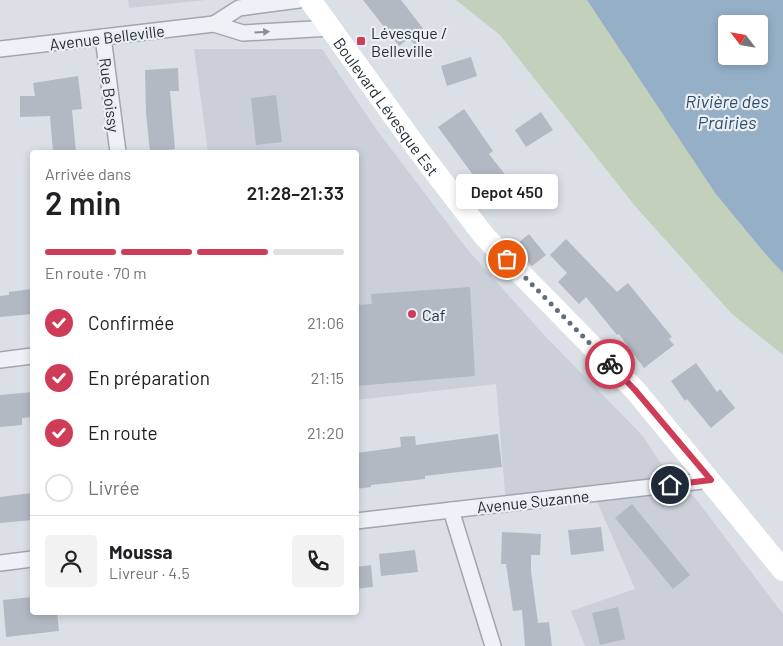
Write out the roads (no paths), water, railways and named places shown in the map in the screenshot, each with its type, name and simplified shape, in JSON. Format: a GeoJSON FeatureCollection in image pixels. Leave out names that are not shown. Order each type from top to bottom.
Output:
{"type":"FeatureCollection","features":[{"type":"Feature","properties":{"kind":"street","name":"Avenue Belleville"},"geometry":{"type":"LineString","coordinates":[[214,24],[239,8],[299,0]]}},
{"type":"Feature","properties":{"kind":"street","name":"Boulevard Lévesque Est"},"geometry":{"type":"LineString","coordinates":[[310,0],[485,237],[635,390],[711,480],[783,570]]}},
{"type":"Feature","properties":{"kind":"street","name":"Avenue Belleville"},"geometry":{"type":"LineString","coordinates":[[0,49],[214,24],[243,33],[331,28]]}},
{"type":"Feature","properties":{"kind":"street","name":"Rue Boissy"},"geometry":{"type":"LineString","coordinates":[[103,38],[118,150]]}},
{"type":"Feature","properties":{"kind":"street"},"geometry":{"type":"LineString","coordinates":[[0,360],[30,356]]}},
{"type":"Feature","properties":{"kind":"street","name":"Avenue Suzanne"},"geometry":{"type":"LineString","coordinates":[[359,521],[711,480]]}},
{"type":"Feature","properties":{"kind":"street"},"geometry":{"type":"LineString","coordinates":[[451,510],[493,646]]}},
{"type":"Feature","properties":{"kind":"street"},"geometry":{"type":"LineString","coordinates":[[0,563],[30,559]]}},
{"type":"Feature","properties":{"kind":"water","name":"Rivière des Prairies"},"geometry":{"type":"Polygon","coordinates":[[[587,0],[783,0],[783,273],[715,193],[587,0]]]}},
{"type":"Feature","properties":{"kind":"place","name":"Lévesque / Belleville"},"geometry":{"type":"Point","coordinates":[361,41]}},
{"type":"Feature","properties":{"kind":"place","name":"Depot 450"},"geometry":{"type":"Point","coordinates":[507,259]}},
{"type":"Feature","properties":{"kind":"place","name":"Caf"},"geometry":{"type":"Point","coordinates":[412,314]}}]}
